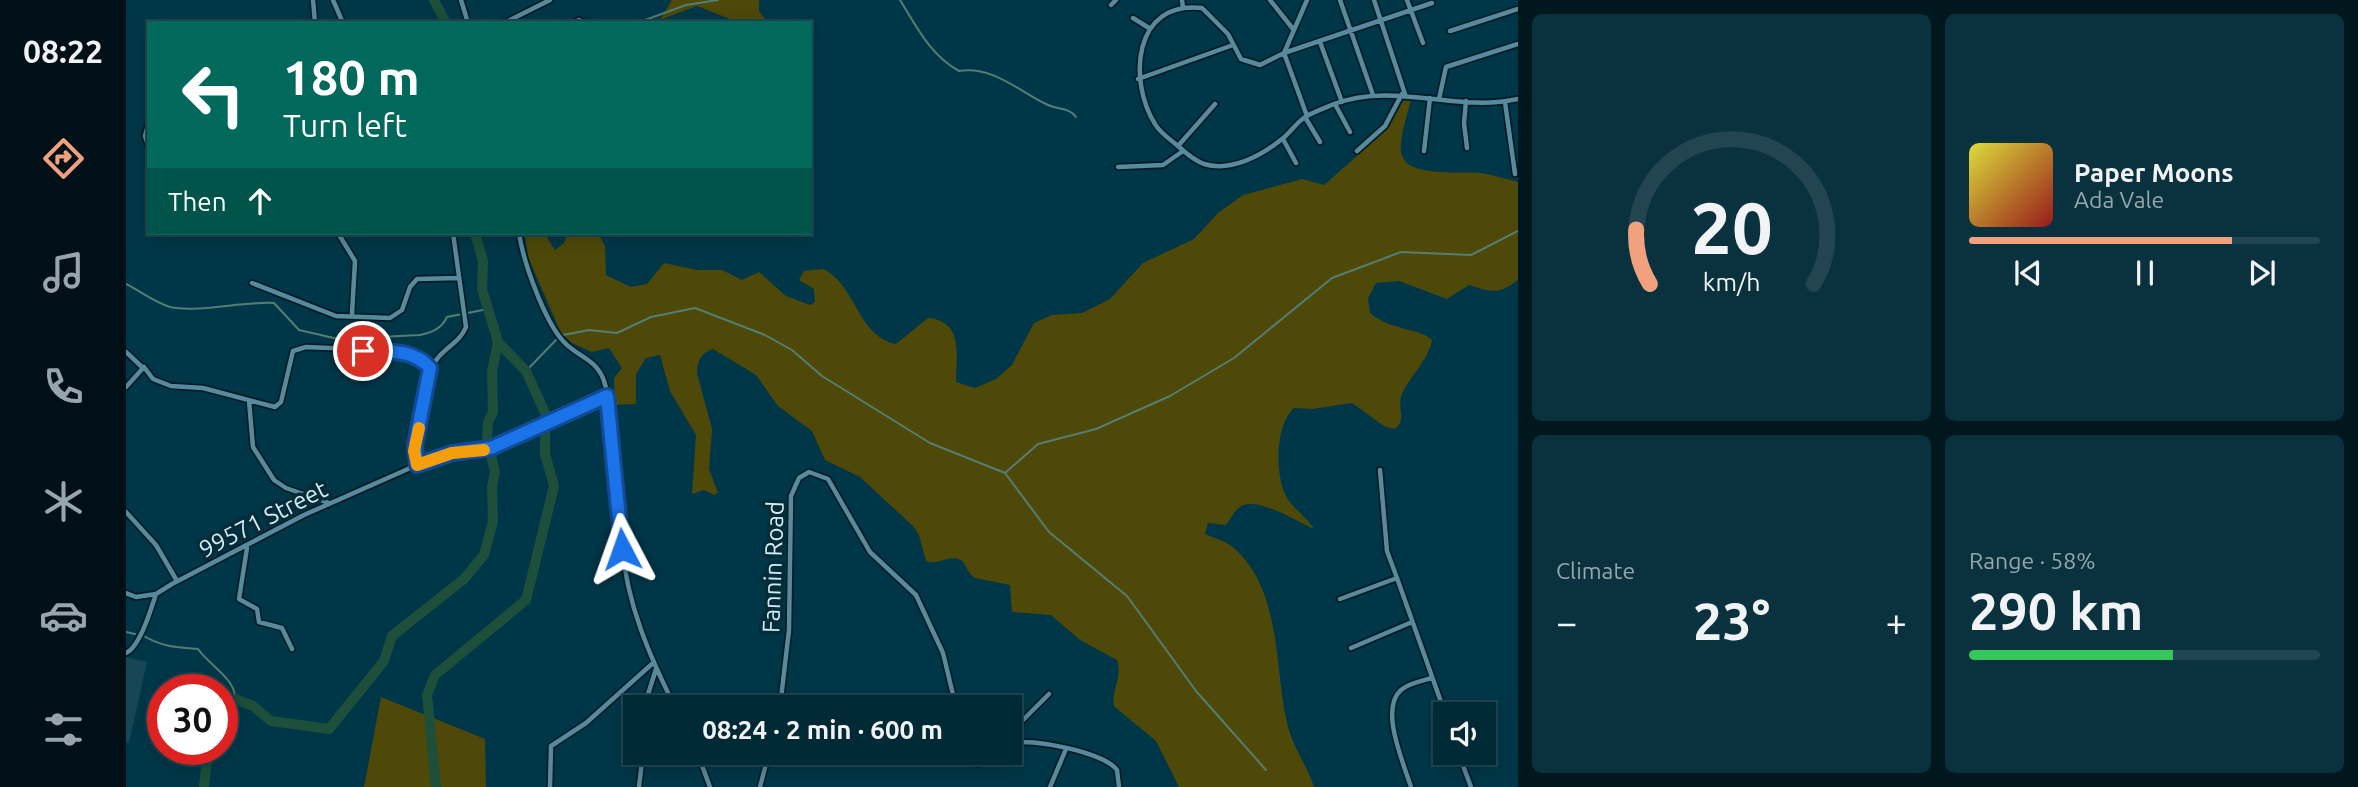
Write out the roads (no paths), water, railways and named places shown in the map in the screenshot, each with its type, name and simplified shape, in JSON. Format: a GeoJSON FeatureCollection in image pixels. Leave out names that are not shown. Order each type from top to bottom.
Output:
{"type":"FeatureCollection","features":[{"type":"Feature","properties":{"kind":"street"},"geometry":{"type":"LineString","coordinates":[[313,0],[315,21]]}},
{"type":"Feature","properties":{"kind":"street"},"geometry":{"type":"LineString","coordinates":[[332,0],[341,21]]}},
{"type":"Feature","properties":{"kind":"street"},"geometry":{"type":"LineString","coordinates":[[461,0],[467,21]]}},
{"type":"Feature","properties":{"kind":"street"},"geometry":{"type":"LineString","coordinates":[[508,21],[550,0]]}},
{"type":"Feature","properties":{"kind":"street"},"geometry":{"type":"LineString","coordinates":[[1111,5],[1116,0]]}},
{"type":"Feature","properties":{"kind":"street"},"geometry":{"type":"LineString","coordinates":[[1182,0],[1183,8]]}},
{"type":"Feature","properties":{"kind":"street"},"geometry":{"type":"LineString","coordinates":[[1270,0],[1294,29]]}},
{"type":"Feature","properties":{"kind":"street"},"geometry":{"type":"LineString","coordinates":[[1307,0],[1284,53],[1306,116],[1320,142]]}},
{"type":"Feature","properties":{"kind":"street"},"geometry":{"type":"LineString","coordinates":[[1340,0],[1373,95]]}},
{"type":"Feature","properties":{"kind":"street"},"geometry":{"type":"LineString","coordinates":[[1357,151],[1385,126],[1404,94],[1374,0]]}},
{"type":"Feature","properties":{"kind":"street"},"geometry":{"type":"LineString","coordinates":[[1407,0],[1423,43]]}},
{"type":"Feature","properties":{"kind":"street"},"geometry":{"type":"LineString","coordinates":[[1432,3],[1253,65],[1241,59],[1207,11],[1183,8],[1161,16],[1149,28],[1142,47],[1138,79],[1155,124],[1183,151],[1203,163],[1237,164],[1283,139],[1306,116],[1335,104],[1373,95],[1404,94],[1466,101],[1505,102],[1518,99]]}},
{"type":"Feature","properties":{"kind":"street"},"geometry":{"type":"LineString","coordinates":[[1450,31],[1518,9]]}},
{"type":"Feature","properties":{"kind":"street"},"geometry":{"type":"LineString","coordinates":[[1133,18],[1149,28]]}},
{"type":"Feature","properties":{"kind":"street"},"geometry":{"type":"LineString","coordinates":[[1320,42],[1342,102]]}},
{"type":"Feature","properties":{"kind":"street"},"geometry":{"type":"LineString","coordinates":[[1439,99],[1446,67],[1518,44]]}},
{"type":"Feature","properties":{"kind":"street"},"geometry":{"type":"LineString","coordinates":[[1138,79],[1233,45]]}},
{"type":"Feature","properties":{"kind":"street"},"geometry":{"type":"LineString","coordinates":[[1424,151],[1430,98]]}},
{"type":"Feature","properties":{"kind":"street"},"geometry":{"type":"LineString","coordinates":[[1466,101],[1464,123],[1467,148]]}},
{"type":"Feature","properties":{"kind":"street"},"geometry":{"type":"LineString","coordinates":[[1505,102],[1514,174]]}},
{"type":"Feature","properties":{"kind":"street"},"geometry":{"type":"LineString","coordinates":[[1178,146],[1215,104]]}},
{"type":"Feature","properties":{"kind":"street"},"geometry":{"type":"LineString","coordinates":[[1335,104],[1350,132]]}},
{"type":"Feature","properties":{"kind":"street"},"geometry":{"type":"LineString","coordinates":[[1283,139],[1296,163]]}},
{"type":"Feature","properties":{"kind":"street"},"geometry":{"type":"LineString","coordinates":[[1118,167],[1163,165],[1183,151]]}},
{"type":"Feature","properties":{"kind":"street"},"geometry":{"type":"LineString","coordinates":[[339,235],[355,261],[352,314]]}},
{"type":"Feature","properties":{"kind":"street"},"geometry":{"type":"LineString","coordinates":[[417,465],[415,445],[430,368],[462,337],[466,327],[458,278],[459,255],[454,235]]}},
{"type":"Feature","properties":{"kind":"street"},"geometry":{"type":"LineString","coordinates":[[520,235],[526,261],[555,329],[569,347],[593,362],[601,373],[607,396],[622,549],[633,611],[653,663],[669,695]]}},
{"type":"Feature","properties":{"kind":"street"},"geometry":{"type":"LineString","coordinates":[[252,283],[330,314],[394,317],[402,310],[410,287],[417,279],[458,278]]}},
{"type":"Feature","properties":{"kind":"street"},"geometry":{"type":"LineString","coordinates":[[126,352],[149,370],[153,379],[171,386],[203,388],[275,407],[280,404],[287,370],[297,348],[328,346],[363,351],[403,352],[424,362],[430,368]]}},
{"type":"Feature","properties":{"kind":"street"},"geometry":{"type":"LineString","coordinates":[[126,387],[142,367]]}},
{"type":"Feature","properties":{"kind":"street","name":"99571 Street"},"geometry":{"type":"LineString","coordinates":[[156,594],[329,503],[452,453],[488,449],[607,396]]}},
{"type":"Feature","properties":{"kind":"street"},"geometry":{"type":"LineString","coordinates":[[249,401],[254,447],[274,480],[286,488],[329,503]]}},
{"type":"Feature","properties":{"kind":"street"},"geometry":{"type":"LineString","coordinates":[[1380,470],[1386,547],[1395,579],[1441,702]]}},
{"type":"Feature","properties":{"kind":"street","name":"Fannin Road"},"geometry":{"type":"LineString","coordinates":[[781,695],[789,630],[790,505],[796,482],[809,472],[828,478],[870,552],[913,590],[943,653],[953,695]]}},
{"type":"Feature","properties":{"kind":"street"},"geometry":{"type":"LineString","coordinates":[[126,512],[156,545],[177,581]]}},
{"type":"Feature","properties":{"kind":"street"},"geometry":{"type":"LineString","coordinates":[[247,547],[239,599],[256,608],[260,623],[282,628],[292,649]]}},
{"type":"Feature","properties":{"kind":"street"},"geometry":{"type":"LineString","coordinates":[[1340,599],[1395,579]]}},
{"type":"Feature","properties":{"kind":"street"},"geometry":{"type":"LineString","coordinates":[[126,593],[136,597],[156,594],[150,615],[134,648],[126,653]]}},
{"type":"Feature","properties":{"kind":"street"},"geometry":{"type":"LineString","coordinates":[[1351,648],[1412,622]]}},
{"type":"Feature","properties":{"kind":"street"},"geometry":{"type":"LineString","coordinates":[[550,787],[551,746],[586,723],[653,663]]}},
{"type":"Feature","properties":{"kind":"street"},"geometry":{"type":"LineString","coordinates":[[647,695],[656,669]]}},
{"type":"Feature","properties":{"kind":"street"},"geometry":{"type":"LineString","coordinates":[[1411,787],[1393,725],[1392,704],[1402,689],[1432,678]]}},
{"type":"Feature","properties":{"kind":"street"},"geometry":{"type":"LineString","coordinates":[[1022,721],[1049,694]]}},
{"type":"Feature","properties":{"kind":"street"},"geometry":{"type":"LineString","coordinates":[[1022,742],[1066,749],[1109,761],[1117,769],[1119,787]]}},
{"type":"Feature","properties":{"kind":"street"},"geometry":{"type":"LineString","coordinates":[[1050,787],[1066,749]]}},
{"type":"Feature","properties":{"kind":"street"},"geometry":{"type":"LineString","coordinates":[[639,787],[642,765]]}},
{"type":"Feature","properties":{"kind":"street"},"geometry":{"type":"LineString","coordinates":[[701,765],[710,787]]}},
{"type":"Feature","properties":{"kind":"street"},"geometry":{"type":"LineString","coordinates":[[760,787],[766,765]]}},
{"type":"Feature","properties":{"kind":"street"},"geometry":{"type":"LineString","coordinates":[[1463,765],[1471,787]]}},
{"type":"Feature","properties":{"kind":"waterway"},"geometry":{"type":"LineString","coordinates":[[434,0],[445,21]]}},
{"type":"Feature","properties":{"kind":"waterway"},"geometry":{"type":"LineString","coordinates":[[642,21],[686,5],[718,0]]}},
{"type":"Feature","properties":{"kind":"waterway"},"geometry":{"type":"LineString","coordinates":[[900,0],[925,40],[940,57],[959,71],[971,70],[993,75],[1076,117]]}},
{"type":"Feature","properties":{"kind":"waterway"},"geometry":{"type":"LineString","coordinates":[[1005,473],[1038,444],[1096,429],[1170,396],[1234,358],[1332,278],[1401,252],[1471,255],[1518,231]]}},
{"type":"Feature","properties":{"kind":"waterway"},"geometry":{"type":"LineString","coordinates":[[436,787],[427,695],[435,675],[526,600],[554,486],[545,454],[545,413],[526,371],[498,342],[482,289],[483,261],[476,235]]}},
{"type":"Feature","properties":{"kind":"waterway"},"geometry":{"type":"LineString","coordinates":[[126,284],[170,307],[207,308],[274,303],[299,330],[338,339],[420,335],[436,329],[447,317],[488,309]]}},
{"type":"Feature","properties":{"kind":"waterway"},"geometry":{"type":"LineString","coordinates":[[563,335],[589,330],[617,333],[651,317],[695,308],[765,335],[792,350],[822,376],[930,443],[1005,473],[1049,532],[1127,596],[1196,691],[1266,770]]}},
{"type":"Feature","properties":{"kind":"waterway"},"geometry":{"type":"LineString","coordinates":[[526,371],[556,340]]}},
{"type":"Feature","properties":{"kind":"waterway"},"geometry":{"type":"LineString","coordinates":[[238,700],[253,706],[271,721],[329,729],[384,661],[392,636],[464,579],[484,555],[493,521],[492,487],[495,472],[487,439],[488,422],[493,412],[492,371],[498,342]]}},
{"type":"Feature","properties":{"kind":"waterway"},"geometry":{"type":"LineString","coordinates":[[126,632],[135,634]]}},
{"type":"Feature","properties":{"kind":"waterway"},"geometry":{"type":"LineString","coordinates":[[142,635],[163,644],[198,649],[222,674]]}},
{"type":"Feature","properties":{"kind":"waterway"},"geometry":{"type":"LineString","coordinates":[[204,787],[206,765]]}}]}
